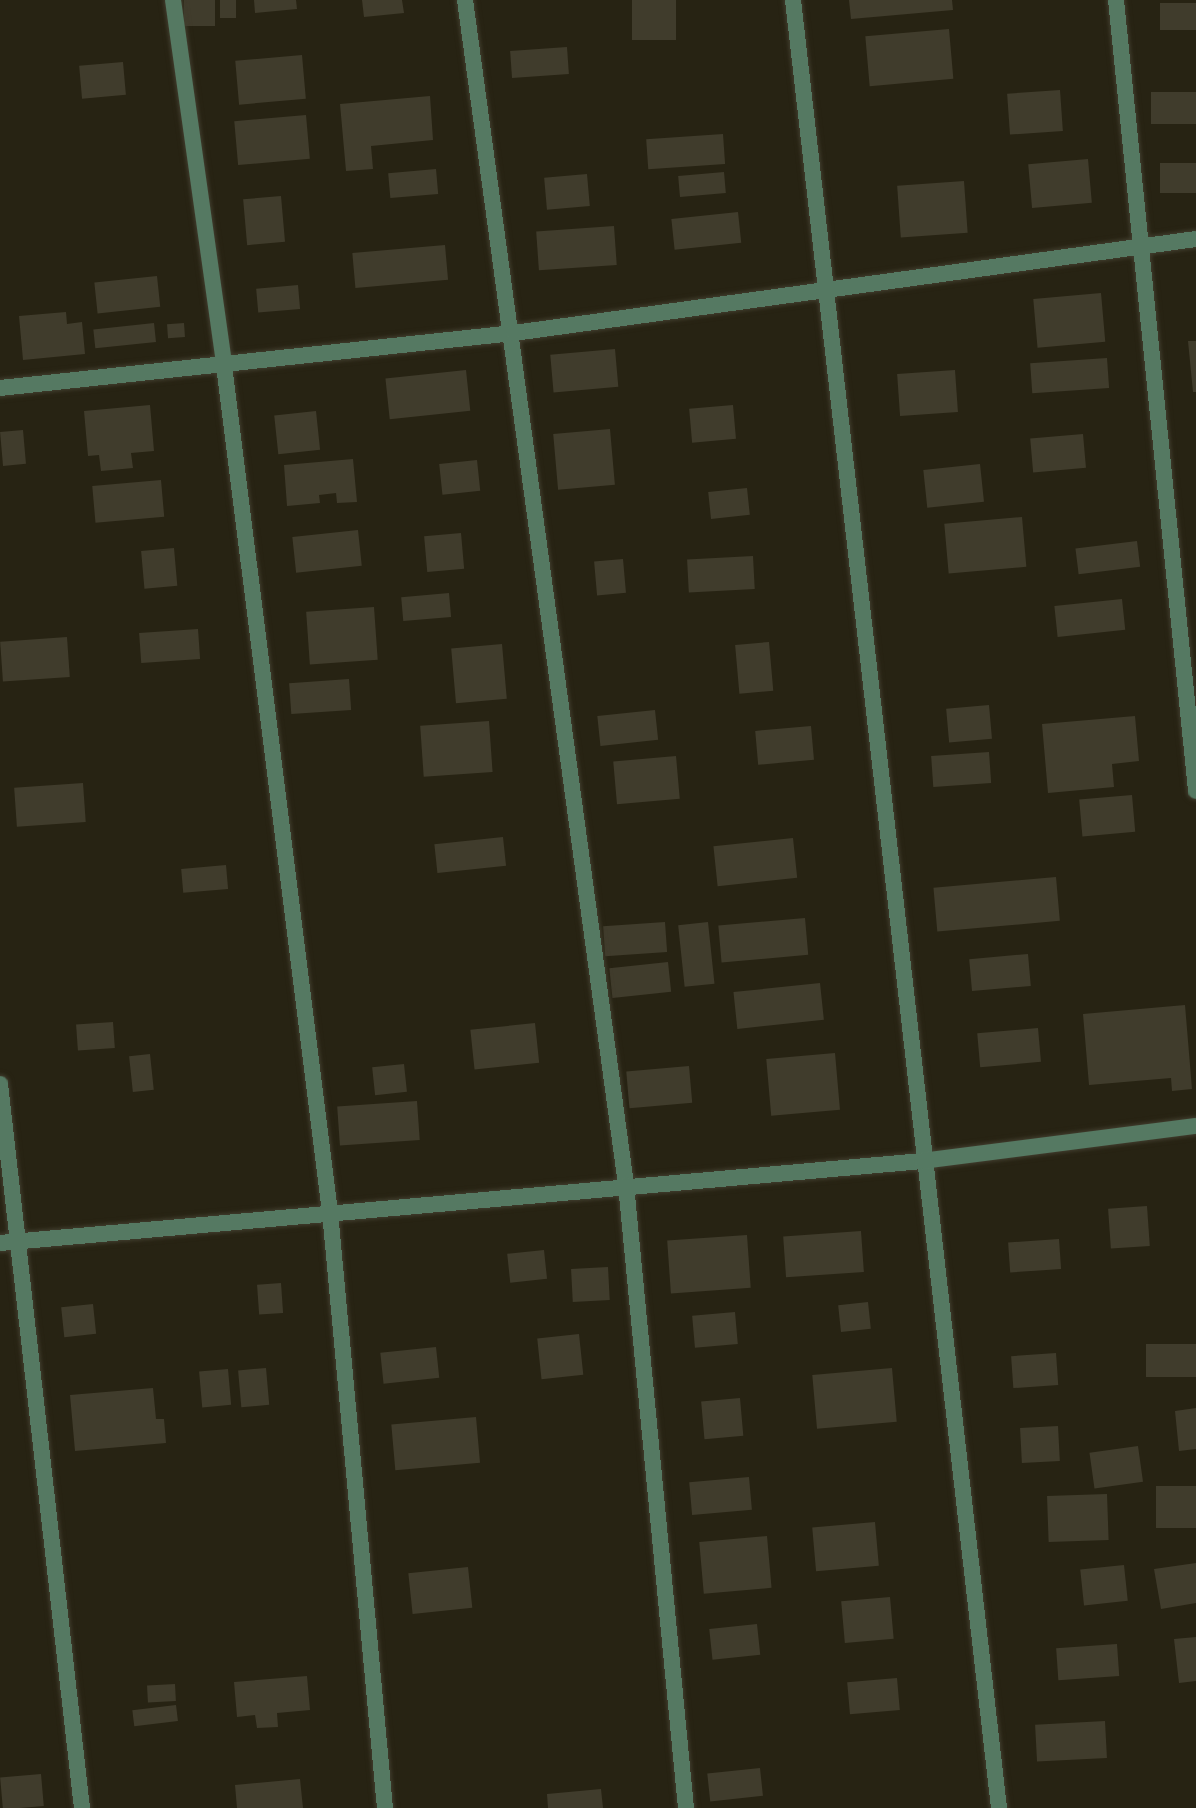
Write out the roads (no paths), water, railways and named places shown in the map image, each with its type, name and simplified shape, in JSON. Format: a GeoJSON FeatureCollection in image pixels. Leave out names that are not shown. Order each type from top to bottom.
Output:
{"type":"FeatureCollection","features":[{"type":"Feature","properties":{"kind":"street"},"geometry":{"type":"LineString","coordinates":[[173,0],[224,365],[330,1212],[385,1808]]}},
{"type":"Feature","properties":{"kind":"street"},"geometry":{"type":"LineString","coordinates":[[465,0],[514,333],[626,1185],[686,1808]]}},
{"type":"Feature","properties":{"kind":"street"},"geometry":{"type":"LineString","coordinates":[[793,0],[922,1161],[999,1808]]}},
{"type":"Feature","properties":{"kind":"street"},"geometry":{"type":"LineString","coordinates":[[1116,0],[1196,791]]}},
{"type":"Feature","properties":{"kind":"street"},"geometry":{"type":"LineString","coordinates":[[0,388],[514,333],[1196,239]]}},
{"type":"Feature","properties":{"kind":"street"},"geometry":{"type":"LineString","coordinates":[[0,1084],[8,1242],[82,1808]]}},
{"type":"Feature","properties":{"kind":"street"},"geometry":{"type":"LineString","coordinates":[[8,1242],[922,1161],[1196,1126]]}}]}
